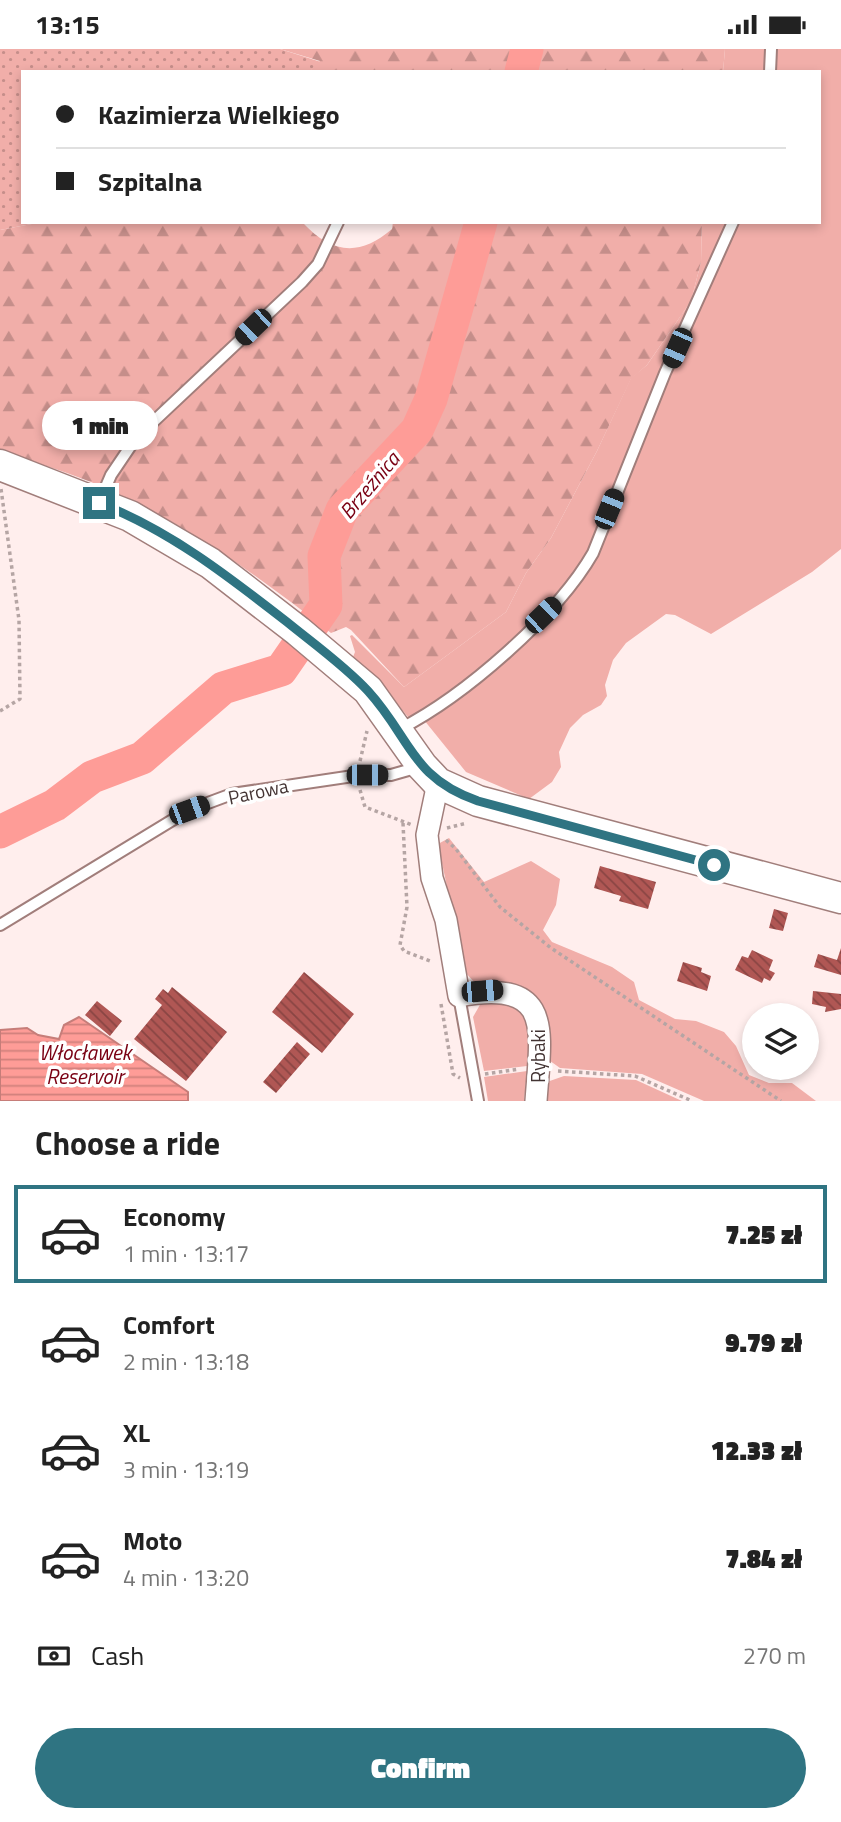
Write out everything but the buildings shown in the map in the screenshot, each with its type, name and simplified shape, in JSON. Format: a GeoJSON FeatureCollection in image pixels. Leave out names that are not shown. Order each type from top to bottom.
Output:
{"type":"FeatureCollection","features":[{"type":"Feature","properties":{"kind":"street"},"geometry":{"type":"LineString","coordinates":[[2,466],[130,516],[191,551],[277,614],[336,662],[368,691],[384,726],[430,774],[478,801],[841,898]]}},
{"type":"Feature","properties":{"kind":"street"},"geometry":{"type":"LineString","coordinates":[[430,774],[427,835],[432,878],[446,920],[459,996]]}},
{"type":"Feature","properties":{"kind":"street","name":"Rybaki"},"geometry":{"type":"LineString","coordinates":[[459,996],[497,990],[526,1001],[534,1011],[540,1034],[536,1101]]}},
{"type":"Feature","properties":{"kind":"lane"},"geometry":{"type":"LineString","coordinates":[[770,70],[771,49]]}},
{"type":"Feature","properties":{"kind":"lane"},"geometry":{"type":"LineString","coordinates":[[99,503],[111,475],[136,438],[310,273],[318,264],[337,224]]}},
{"type":"Feature","properties":{"kind":"lane"},"geometry":{"type":"LineString","coordinates":[[384,726],[424,716],[504,654],[581,574],[593,554],[660,385],[732,224]]}},
{"type":"Feature","properties":{"kind":"lane","name":"Parowa"},"geometry":{"type":"LineString","coordinates":[[0,925],[189,810],[232,794],[359,775],[430,774]]}},
{"type":"Feature","properties":{"kind":"lane"},"geometry":{"type":"LineString","coordinates":[[459,996],[478,1101]]}},
{"type":"Feature","properties":{"kind":"path"},"geometry":{"type":"LineString","coordinates":[[0,711],[20,699],[19,619],[0,478],[2,466]]}},
{"type":"Feature","properties":{"kind":"path"},"geometry":{"type":"LineString","coordinates":[[384,726],[359,775],[362,804],[403,823]]}},
{"type":"Feature","properties":{"kind":"path"},"geometry":{"type":"LineString","coordinates":[[427,835],[444,839],[456,849],[500,907],[551,948],[781,1101]]}},
{"type":"Feature","properties":{"kind":"path"},"geometry":{"type":"LineString","coordinates":[[538,1070],[635,1076],[692,1101]]}},
{"type":"Feature","properties":{"kind":"green space"},"geometry":{"type":"Polygon","coordinates":[[[0,49],[280,49],[321,62],[311,70],[21,70],[21,224],[32,224],[0,230],[0,49]]]}},
{"type":"Feature","properties":{"kind":"green space"},"geometry":{"type":"Polygon","coordinates":[[[280,49],[725,49],[723,70],[311,70],[320,61],[280,49]]]}},
{"type":"Feature","properties":{"kind":"green space"},"geometry":{"type":"Polygon","coordinates":[[[725,49],[767,49],[765,70],[723,70],[725,49]]]}},
{"type":"Feature","properties":{"kind":"green space"},"geometry":{"type":"Polygon","coordinates":[[[777,49],[841,49],[841,549],[812,572],[711,634],[675,615],[666,614],[626,643],[613,660],[605,685],[607,696],[601,705],[583,715],[570,728],[559,752],[561,767],[552,782],[529,799],[466,772],[424,720],[531,635],[586,575],[669,375],[737,224],[821,224],[821,70],[776,70],[777,49]]]}},
{"type":"Feature","properties":{"kind":"green space"},"geometry":{"type":"Polygon","coordinates":[[[32,224],[304,224],[324,241],[335,246],[357,248],[380,238],[392,229],[393,224],[702,224],[701,262],[691,301],[647,365],[631,379],[551,538],[526,573],[506,612],[404,687],[351,630],[346,627],[331,633],[246,569],[186,530],[124,496],[0,450],[0,230],[32,224]]]}},
{"type":"Feature","properties":{"kind":"green space"},"geometry":{"type":"Polygon","coordinates":[[[702,224],[726,224],[642,418],[599,527],[575,573],[544,610],[498,653],[448,693],[408,717],[369,670],[353,657],[355,652],[350,636],[352,635],[404,687],[506,612],[526,573],[551,538],[597,451],[631,378],[647,365],[691,301],[701,262],[702,224]]]}},
{"type":"Feature","properties":{"kind":"green space"},"geometry":{"type":"Polygon","coordinates":[[[449,838],[484,882],[531,861],[560,879],[556,905],[543,930],[552,942],[612,967],[634,982],[639,1000],[675,1019],[696,1021],[724,1032],[736,1046],[742,1059],[742,1080],[792,1083],[816,1101],[704,1101],[642,1074],[560,1068],[546,1058],[515,986],[475,983],[465,972],[438,844],[449,838]]]}},
{"type":"Feature","properties":{"kind":"green space"},"geometry":{"type":"Polygon","coordinates":[[[506,1000],[523,1015],[529,1028],[527,1066],[484,1071],[473,1017],[481,1003],[506,1000]]]}},
{"type":"Feature","properties":{"kind":"green space"},"geometry":{"type":"Polygon","coordinates":[[[527,1071],[524,1101],[488,1101],[484,1077],[527,1071]]]}},
{"type":"Feature","properties":{"kind":"green space"},"geometry":{"type":"Polygon","coordinates":[[[564,1076],[636,1080],[682,1101],[543,1101],[544,1083],[564,1076]]]}},
{"type":"Feature","properties":{"kind":"water","name":"Włocławek Reservoir"},"geometry":{"type":"Polygon","coordinates":[[[79,1017],[188,1092],[188,1101],[0,1101],[0,1030],[27,1028],[38,1035],[59,1039],[64,1025],[79,1017]]]}},
{"type":"Feature","properties":{"kind":"waterway","name":"Brzeźnica"},"geometry":{"type":"LineString","coordinates":[[522,70],[527,49]]}},
{"type":"Feature","properties":{"kind":"waterway","name":"Brzeźnica"},"geometry":{"type":"LineString","coordinates":[[0,832],[55,805],[92,777],[142,758],[223,688],[281,670],[326,605],[324,556],[342,510],[417,430],[431,399],[480,224]]}},
{"type":"Feature","properties":{"kind":"route"},"geometry":{"type":"LineString","coordinates":[[99,503],[156,530],[210,563],[346,670],[368,691],[422,766],[446,788],[478,801],[714,865]]}}]}
